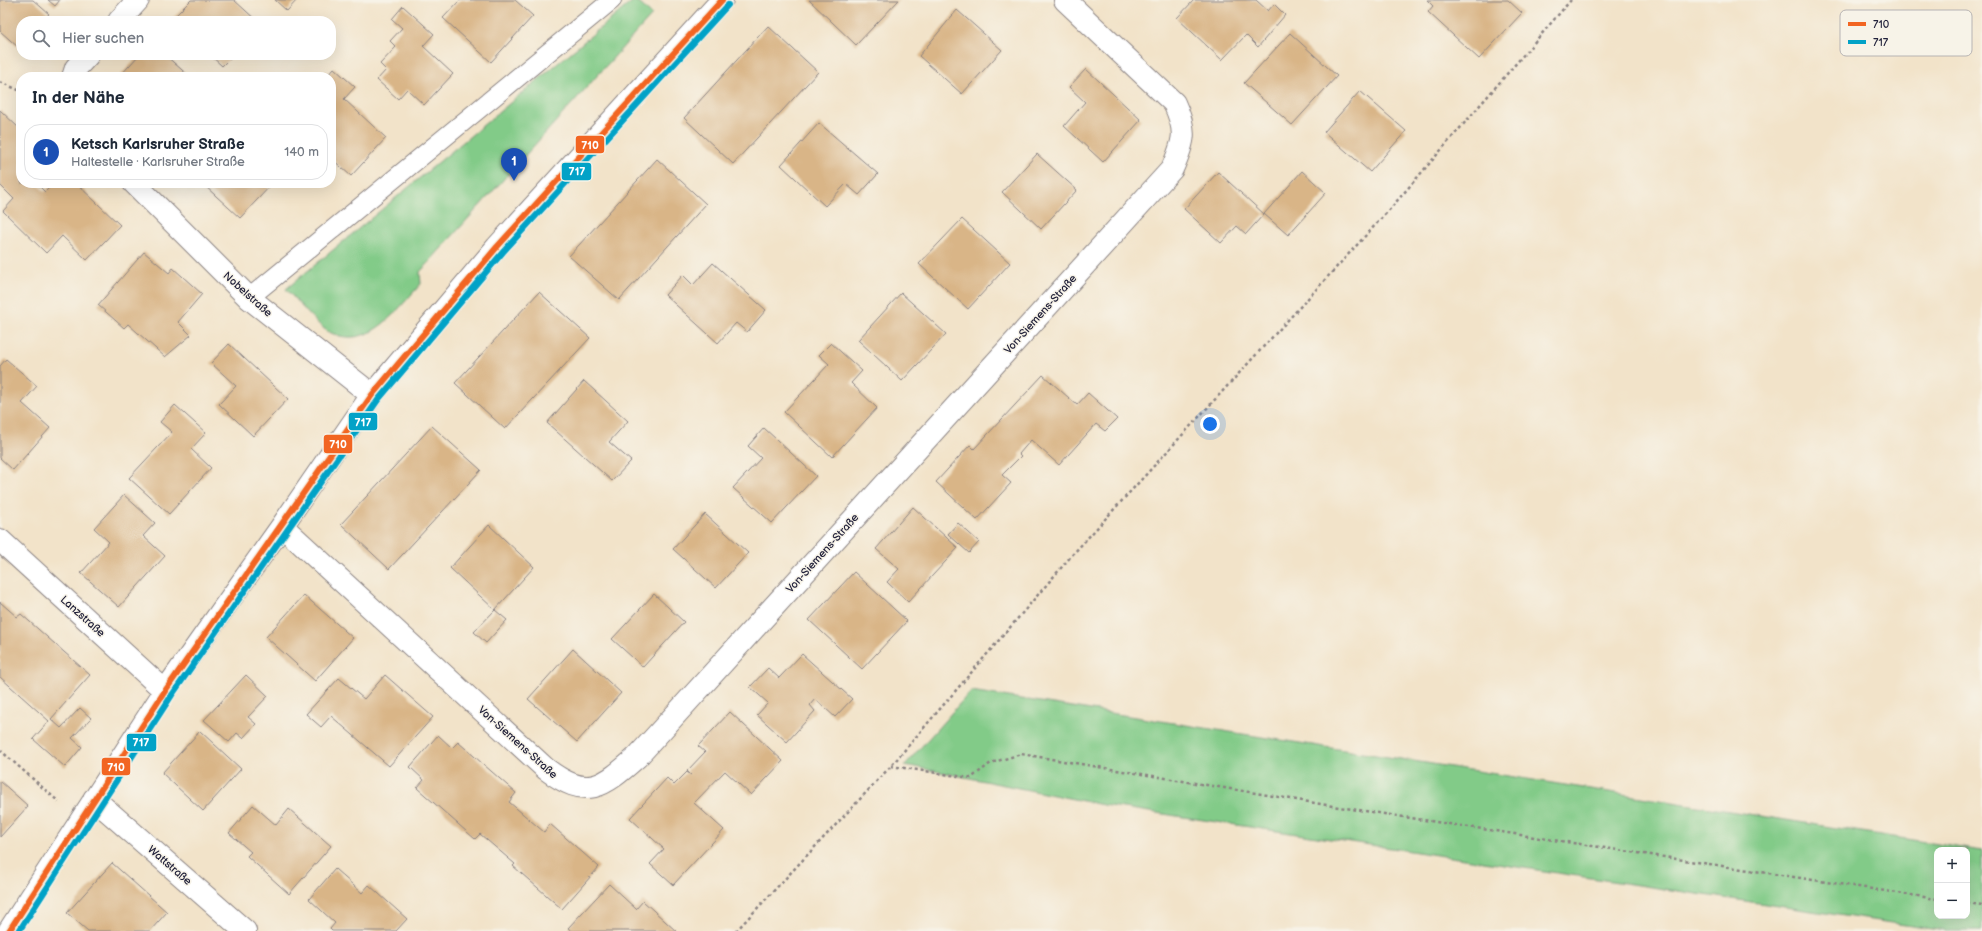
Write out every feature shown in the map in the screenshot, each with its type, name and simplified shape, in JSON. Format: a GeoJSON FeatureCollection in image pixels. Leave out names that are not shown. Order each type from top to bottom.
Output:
{"type":"FeatureCollection","features":[{"type":"Feature","properties":{"kind":"street"},"geometry":{"type":"LineString","coordinates":[[124,16],[138,0]]}},
{"type":"Feature","properties":{"kind":"street"},"geometry":{"type":"LineString","coordinates":[[9,931],[165,691],[282,526],[372,395],[513,229],[722,0]]}},
{"type":"Feature","properties":{"kind":"street","name":"Von-Siemens-Straße"},"geometry":{"type":"LineString","coordinates":[[282,526],[546,769],[562,781],[581,787],[603,785],[616,776],[637,757],[1172,169],[1183,143],[1182,119],[1174,103],[1065,0]]}},
{"type":"Feature","properties":{"kind":"street"},"geometry":{"type":"LineString","coordinates":[[75,72],[76,68],[83,60]]}},
{"type":"Feature","properties":{"kind":"street","name":"Nobelstraße"},"geometry":{"type":"LineString","coordinates":[[139,188],[249,298],[372,395]]}},
{"type":"Feature","properties":{"kind":"street","name":"Lanzstraße"},"geometry":{"type":"LineString","coordinates":[[0,540],[165,691]]}},
{"type":"Feature","properties":{"kind":"street","name":"Wattstraße"},"geometry":{"type":"LineString","coordinates":[[94,799],[245,931]]}},
{"type":"Feature","properties":{"kind":"lane"},"geometry":{"type":"LineString","coordinates":[[249,298],[612,0]]}},
{"type":"Feature","properties":{"kind":"path"},"geometry":{"type":"LineString","coordinates":[[736,931],[891,766],[1073,554],[1390,209],[1571,0]]}},
{"type":"Feature","properties":{"kind":"path"},"geometry":{"type":"LineString","coordinates":[[0,82],[16,89]]}},
{"type":"Feature","properties":{"kind":"path"},"geometry":{"type":"LineString","coordinates":[[0,750],[81,821]]}},
{"type":"Feature","properties":{"kind":"path"},"geometry":{"type":"LineString","coordinates":[[891,766],[971,778],[990,763],[1021,754],[1339,807],[1934,899]]}},
{"type":"Feature","properties":{"kind":"path"},"geometry":{"type":"LineString","coordinates":[[1970,903],[1982,905]]}},
{"type":"Feature","properties":{"kind":"green space"},"geometry":{"type":"Polygon","coordinates":[[[634,0],[636,0],[652,15],[420,272],[421,284],[381,325],[370,332],[357,336],[344,337],[329,332],[314,319],[286,289],[634,0]]]}},
{"type":"Feature","properties":{"kind":"green space"},"geometry":{"type":"Polygon","coordinates":[[[971,691],[1957,847],[1934,847],[1934,919],[1970,919],[1970,849],[1982,851],[1982,931],[1945,931],[1103,805],[905,765],[971,691]]]}},
{"type":"Feature","properties":{"kind":"building"},"geometry":{"type":"Polygon","coordinates":[[[0,0],[33,0],[49,14],[47,16],[16,16],[16,45],[0,31],[0,0]]]}},
{"type":"Feature","properties":{"kind":"building"},"geometry":{"type":"Polygon","coordinates":[[[48,0],[60,0],[55,6],[48,0]]]}},
{"type":"Feature","properties":{"kind":"building"},"geometry":{"type":"Polygon","coordinates":[[[191,0],[234,0],[252,16],[175,16],[191,0]]]}},
{"type":"Feature","properties":{"kind":"building"},"geometry":{"type":"Polygon","coordinates":[[[275,0],[297,0],[287,11],[275,0]]]}},
{"type":"Feature","properties":{"kind":"building"},"geometry":{"type":"Polygon","coordinates":[[[460,0],[515,0],[533,16],[491,62],[443,18],[460,0]]]}},
{"type":"Feature","properties":{"kind":"building"},"geometry":{"type":"Polygon","coordinates":[[[809,0],[899,0],[856,45],[809,0]]]}},
{"type":"Feature","properties":{"kind":"building"},"geometry":{"type":"Polygon","coordinates":[[[1194,0],[1256,0],[1268,11],[1274,4],[1285,15],[1258,47],[1246,35],[1222,60],[1177,18],[1194,0]]]}},
{"type":"Feature","properties":{"kind":"building"},"geometry":{"type":"Polygon","coordinates":[[[1427,0],[1508,0],[1522,13],[1479,59],[1428,12],[1433,6],[1427,0]]]}},
{"type":"Feature","properties":{"kind":"building"},"geometry":{"type":"Polygon","coordinates":[[[403,6],[434,34],[423,46],[453,74],[424,105],[407,89],[398,99],[377,80],[386,70],[380,64],[396,47],[390,41],[402,28],[392,19],[403,6]]]}},
{"type":"Feature","properties":{"kind":"building"},"geometry":{"type":"Polygon","coordinates":[[[957,10],[1002,50],[962,94],[919,56],[957,10]]]}},
{"type":"Feature","properties":{"kind":"building"},"geometry":{"type":"Polygon","coordinates":[[[768,26],[818,72],[733,164],[684,118],[768,26]]]}},
{"type":"Feature","properties":{"kind":"building"},"geometry":{"type":"Polygon","coordinates":[[[1290,33],[1337,76],[1292,125],[1244,83],[1290,33]]]}},
{"type":"Feature","properties":{"kind":"building"},"geometry":{"type":"Polygon","coordinates":[[[134,60],[171,60],[184,72],[124,72],[134,60]]]}},
{"type":"Feature","properties":{"kind":"building"},"geometry":{"type":"Polygon","coordinates":[[[215,60],[228,60],[222,66],[215,60]]]}},
{"type":"Feature","properties":{"kind":"building"},"geometry":{"type":"Polygon","coordinates":[[[334,68],[355,87],[344,99],[386,138],[351,176],[336,162],[336,72],[330,72],[334,68]]]}},
{"type":"Feature","properties":{"kind":"building"},"geometry":{"type":"Polygon","coordinates":[[[1086,69],[1141,120],[1103,162],[1064,126],[1085,102],[1069,87],[1086,69]]]}},
{"type":"Feature","properties":{"kind":"building"},"geometry":{"type":"Polygon","coordinates":[[[1360,91],[1406,131],[1370,172],[1324,132],[1360,91]]]}},
{"type":"Feature","properties":{"kind":"building"},"geometry":{"type":"Polygon","coordinates":[[[0,110],[16,125],[16,188],[41,188],[45,192],[49,188],[81,188],[120,225],[87,260],[62,236],[46,253],[3,211],[14,199],[0,185],[0,110]]]}},
{"type":"Feature","properties":{"kind":"building"},"geometry":{"type":"Polygon","coordinates":[[[819,123],[878,174],[859,195],[846,184],[825,206],[781,165],[819,123]]]}},
{"type":"Feature","properties":{"kind":"building"},"geometry":{"type":"Polygon","coordinates":[[[1037,154],[1077,190],[1041,229],[1002,192],[1037,154]]]}},
{"type":"Feature","properties":{"kind":"building"},"geometry":{"type":"Polygon","coordinates":[[[657,159],[706,204],[619,300],[569,256],[657,159]]]}},
{"type":"Feature","properties":{"kind":"building"},"geometry":{"type":"Polygon","coordinates":[[[1302,171],[1326,193],[1288,235],[1264,214],[1302,171]]]}},
{"type":"Feature","properties":{"kind":"building"},"geometry":{"type":"Polygon","coordinates":[[[1218,172],[1264,214],[1246,234],[1237,226],[1221,243],[1184,209],[1218,172]]]}},
{"type":"Feature","properties":{"kind":"building"},"geometry":{"type":"Polygon","coordinates":[[[207,188],[268,188],[240,218],[207,188]]]}},
{"type":"Feature","properties":{"kind":"building"},"geometry":{"type":"Polygon","coordinates":[[[962,219],[1010,263],[968,309],[919,264],[962,219]]]}},
{"type":"Feature","properties":{"kind":"building"},"geometry":{"type":"Polygon","coordinates":[[[144,252],[169,273],[173,268],[202,294],[178,322],[191,335],[165,357],[128,324],[124,328],[98,305],[144,252]]]}},
{"type":"Feature","properties":{"kind":"building"},"geometry":{"type":"Polygon","coordinates":[[[713,263],[766,310],[747,332],[736,323],[718,343],[665,295],[683,275],[693,285],[713,263]]]}},
{"type":"Feature","properties":{"kind":"building"},"geometry":{"type":"Polygon","coordinates":[[[539,292],[590,338],[505,429],[455,383],[539,292]]]}},
{"type":"Feature","properties":{"kind":"building"},"geometry":{"type":"Polygon","coordinates":[[[901,293],[946,334],[902,381],[858,340],[901,293]]]}},
{"type":"Feature","properties":{"kind":"building"},"geometry":{"type":"Polygon","coordinates":[[[831,343],[862,371],[851,383],[877,408],[832,457],[784,412],[829,364],[819,355],[831,343]]]}},
{"type":"Feature","properties":{"kind":"building"},"geometry":{"type":"Polygon","coordinates":[[[229,344],[288,399],[253,436],[219,404],[236,386],[211,363],[229,344]]]}},
{"type":"Feature","properties":{"kind":"building"},"geometry":{"type":"Polygon","coordinates":[[[6,359],[37,386],[22,403],[50,428],[13,470],[0,458],[0,366],[6,359]]]}},
{"type":"Feature","properties":{"kind":"building"},"geometry":{"type":"Polygon","coordinates":[[[1043,375],[1077,405],[1088,393],[1117,419],[1105,431],[1096,424],[1059,465],[1031,440],[1019,454],[1021,456],[1002,475],[1011,483],[977,520],[936,482],[970,445],[974,449],[1043,375]]]}},
{"type":"Feature","properties":{"kind":"building"},"geometry":{"type":"Polygon","coordinates":[[[584,381],[628,421],[609,442],[631,461],[612,481],[547,423],[584,381]]]}},
{"type":"Feature","properties":{"kind":"building"},"geometry":{"type":"Polygon","coordinates":[[[175,405],[206,433],[191,449],[211,468],[169,514],[129,478],[172,432],[160,422],[175,405]]]}},
{"type":"Feature","properties":{"kind":"building"},"geometry":{"type":"Polygon","coordinates":[[[432,426],[481,470],[389,569],[341,524],[432,426]]]}},
{"type":"Feature","properties":{"kind":"building"},"geometry":{"type":"Polygon","coordinates":[[[764,428],[816,476],[772,523],[733,488],[761,458],[748,446],[764,428]]]}},
{"type":"Feature","properties":{"kind":"building"},"geometry":{"type":"Polygon","coordinates":[[[124,495],[155,523],[143,536],[165,556],[119,607],[81,573],[109,542],[94,528],[124,495]]]}},
{"type":"Feature","properties":{"kind":"building"},"geometry":{"type":"Polygon","coordinates":[[[913,507],[958,548],[908,602],[887,582],[899,569],[876,549],[913,507]]]}},
{"type":"Feature","properties":{"kind":"building"},"geometry":{"type":"Polygon","coordinates":[[[705,514],[748,553],[716,588],[673,549],[705,514]]]}},
{"type":"Feature","properties":{"kind":"building"},"geometry":{"type":"Polygon","coordinates":[[[958,523],[979,542],[969,553],[948,534],[958,523]]]}},
{"type":"Feature","properties":{"kind":"building"},"geometry":{"type":"Polygon","coordinates":[[[489,525],[534,567],[495,610],[450,568],[489,525]]]}},
{"type":"Feature","properties":{"kind":"building"},"geometry":{"type":"Polygon","coordinates":[[[854,572],[907,621],[862,669],[809,620],[854,572]]]}},
{"type":"Feature","properties":{"kind":"building"},"geometry":{"type":"Polygon","coordinates":[[[654,594],[684,622],[643,667],[612,639],[654,594]]]}},
{"type":"Feature","properties":{"kind":"building"},"geometry":{"type":"Polygon","coordinates":[[[304,595],[353,638],[315,681],[266,637],[304,595]]]}},
{"type":"Feature","properties":{"kind":"building"},"geometry":{"type":"Polygon","coordinates":[[[0,602],[17,617],[21,614],[90,675],[51,719],[61,728],[80,708],[91,718],[72,738],[82,747],[65,767],[33,739],[49,721],[0,677],[0,602]]]}},
{"type":"Feature","properties":{"kind":"building"},"geometry":{"type":"Polygon","coordinates":[[[495,610],[507,620],[486,643],[474,632],[495,610]]]}},
{"type":"Feature","properties":{"kind":"building"},"geometry":{"type":"Polygon","coordinates":[[[573,649],[621,693],[577,742],[528,699],[573,649]]]}},
{"type":"Feature","properties":{"kind":"building"},"geometry":{"type":"Polygon","coordinates":[[[802,654],[852,699],[835,717],[815,699],[810,705],[815,711],[787,742],[757,715],[768,703],[750,687],[768,668],[779,678],[802,654]]]}},
{"type":"Feature","properties":{"kind":"building"},"geometry":{"type":"Polygon","coordinates":[[[246,675],[268,696],[248,717],[256,724],[243,738],[237,733],[229,742],[204,720],[246,675]]]}},
{"type":"Feature","properties":{"kind":"building"},"geometry":{"type":"Polygon","coordinates":[[[385,675],[433,717],[389,766],[331,716],[321,727],[306,714],[339,678],[364,699],[385,675]]]}},
{"type":"Feature","properties":{"kind":"building"},"geometry":{"type":"Polygon","coordinates":[[[730,712],[783,761],[751,795],[725,771],[694,803],[724,830],[673,885],[650,864],[664,849],[630,818],[667,778],[674,785],[687,772],[691,775],[687,771],[705,752],[698,746],[730,712]]]}},
{"type":"Feature","properties":{"kind":"building"},"geometry":{"type":"Polygon","coordinates":[[[200,731],[241,769],[203,811],[162,773],[200,731]]]}},
{"type":"Feature","properties":{"kind":"building"},"geometry":{"type":"Polygon","coordinates":[[[438,735],[452,748],[458,742],[516,793],[509,802],[544,832],[550,824],[599,867],[562,909],[513,866],[515,864],[480,834],[475,839],[417,788],[424,780],[410,767],[438,735]]]}},
{"type":"Feature","properties":{"kind":"building"},"geometry":{"type":"Polygon","coordinates":[[[0,781],[28,806],[0,837],[0,781]]]}},
{"type":"Feature","properties":{"kind":"building"},"geometry":{"type":"Polygon","coordinates":[[[253,805],[276,825],[289,809],[331,846],[289,894],[247,856],[251,852],[229,833],[253,805]]]}},
{"type":"Feature","properties":{"kind":"building"},"geometry":{"type":"Polygon","coordinates":[[[112,863],[167,912],[150,931],[88,931],[67,913],[112,863]]]}},
{"type":"Feature","properties":{"kind":"building"},"geometry":{"type":"Polygon","coordinates":[[[335,869],[362,893],[369,885],[407,919],[396,931],[332,931],[330,929],[335,923],[309,899],[335,869]]]}},
{"type":"Feature","properties":{"kind":"building"},"geometry":{"type":"Polygon","coordinates":[[[609,884],[636,909],[643,901],[676,931],[572,931],[568,928],[609,884]]]}},
{"type":"Feature","properties":{"kind":"transit line","name":"710"},"geometry":{"type":"LineString","coordinates":[[9,931],[165,691],[372,395],[497,247],[722,0]]}},
{"type":"Feature","properties":{"kind":"transit line","name":"717"},"geometry":{"type":"LineString","coordinates":[[19,931],[172,695],[378,400],[503,252],[728,5]]}},
{"type":"Feature","properties":{"kind":"place","name":"Ketsch Karlsruher Straße"},"geometry":{"type":"Point","coordinates":[514,181]}}]}
